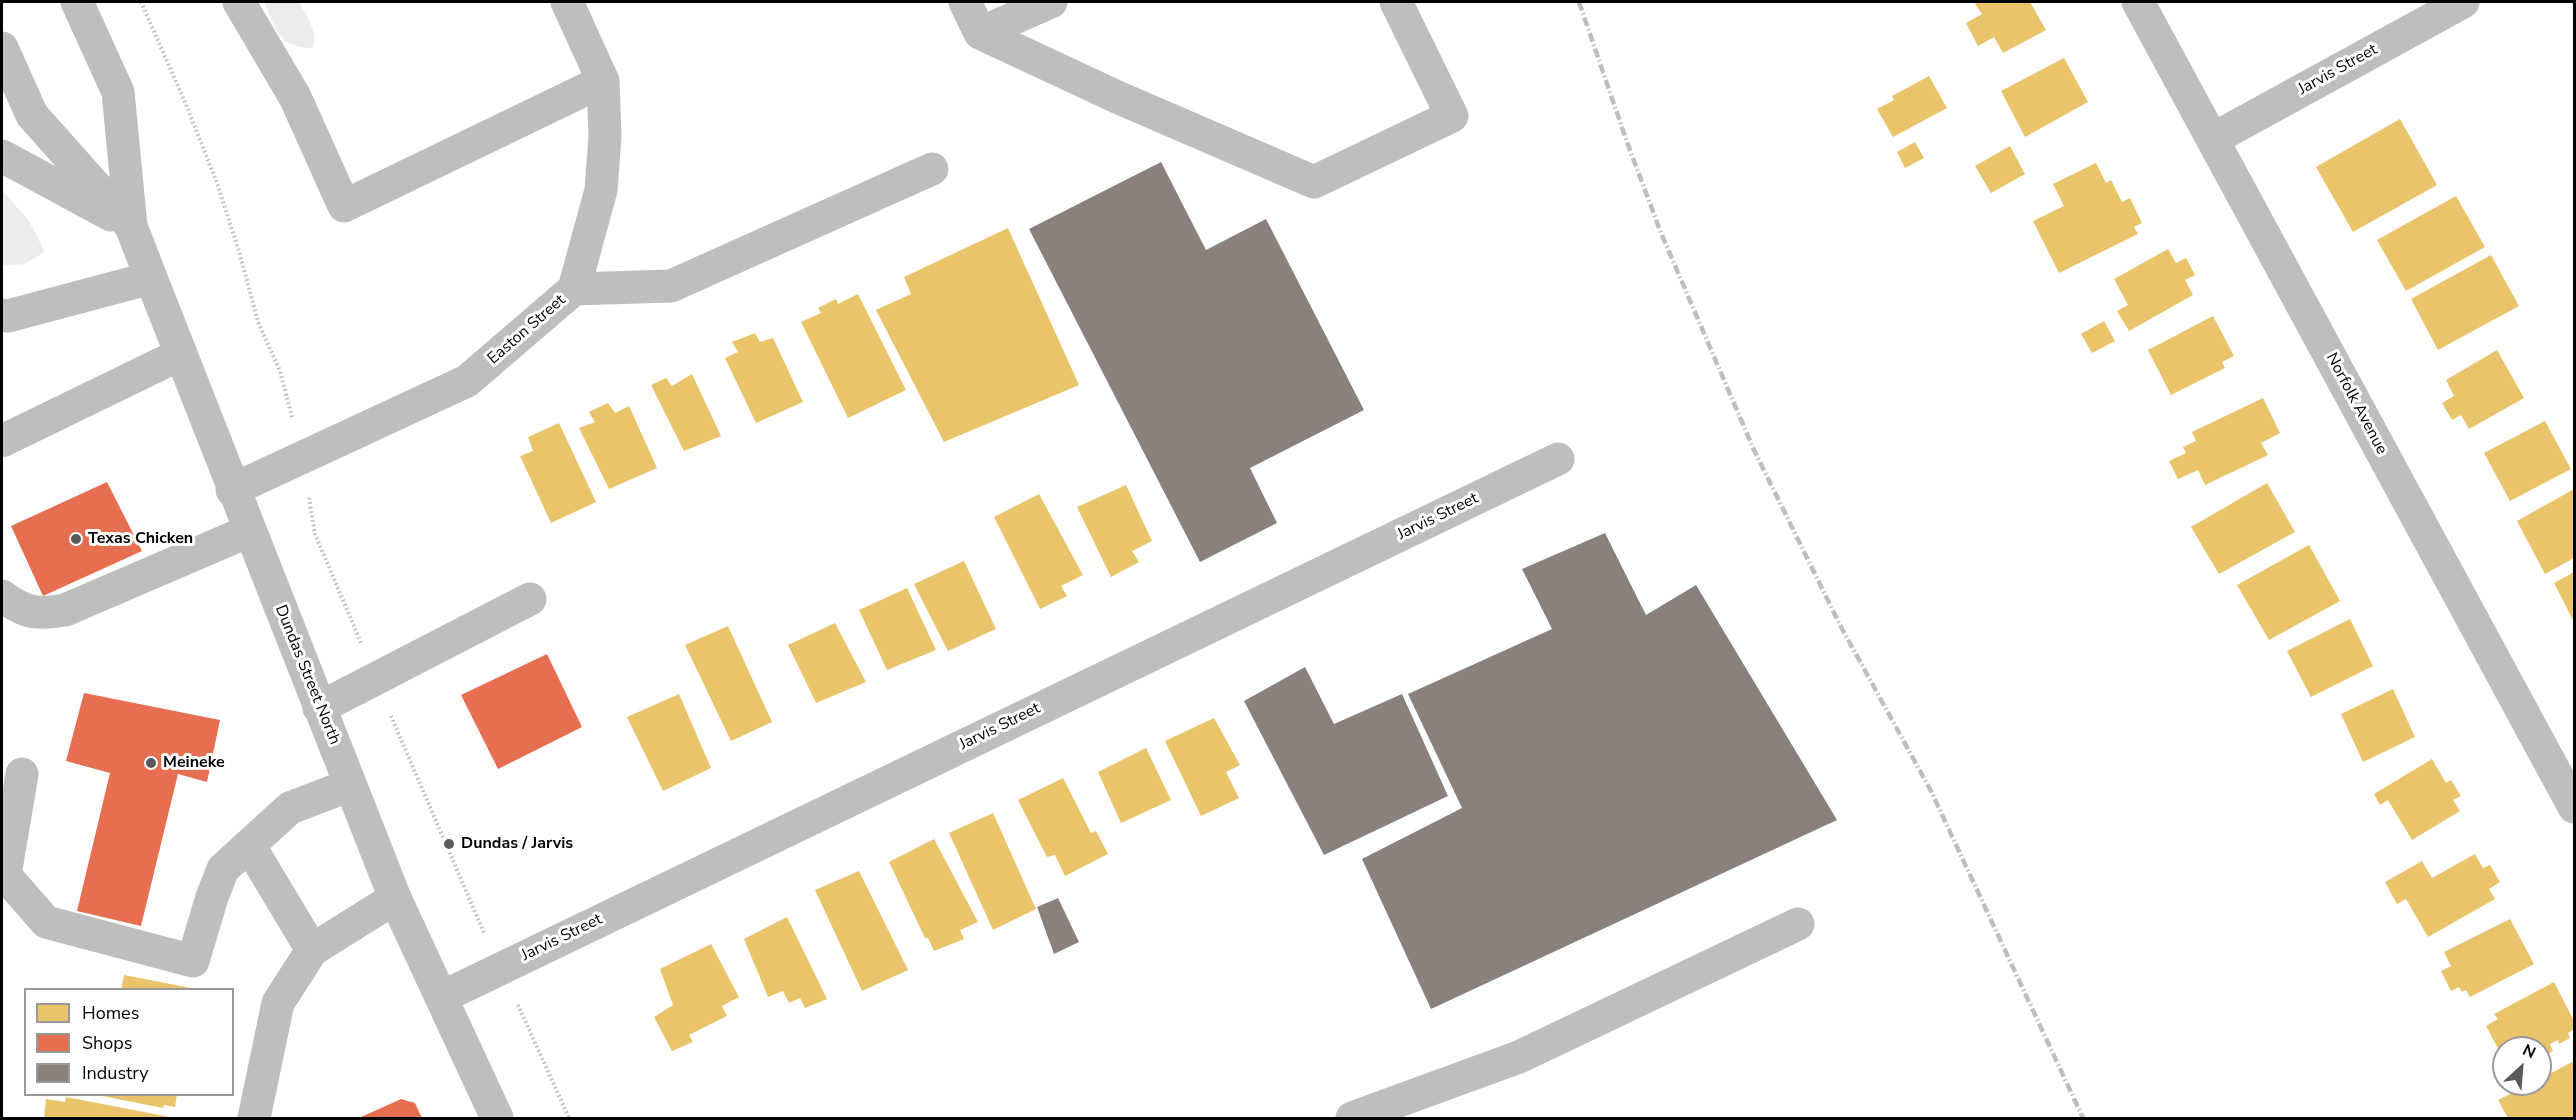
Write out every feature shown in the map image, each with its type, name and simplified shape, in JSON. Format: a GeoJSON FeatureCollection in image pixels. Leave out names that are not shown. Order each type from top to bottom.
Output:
{"type":"FeatureCollection","features":[{"type":"Feature","properties":{"kind":"street","name":"Dundas Street North"},"geometry":{"type":"LineString","coordinates":[[77,2],[118,92],[131,226],[204,410],[232,490],[395,898],[496,1119]]}},
{"type":"Feature","properties":{"kind":"street"},"geometry":{"type":"LineString","coordinates":[[238,2],[295,97],[344,206],[603,81]]}},
{"type":"Feature","properties":{"kind":"street"},"geometry":{"type":"LineString","coordinates":[[567,2],[603,81],[605,136],[601,190],[574,289]]}},
{"type":"Feature","properties":{"kind":"street"},"geometry":{"type":"LineString","coordinates":[[965,2],[980,33],[1117,97],[1314,182],[1452,116],[1396,2]]}},
{"type":"Feature","properties":{"kind":"street"},"geometry":{"type":"LineString","coordinates":[[980,33],[1051,2]]}},
{"type":"Feature","properties":{"kind":"street","name":"Norfolk Avenue"},"geometry":{"type":"LineString","coordinates":[[2138,2],[2574,807]]}},
{"type":"Feature","properties":{"kind":"street","name":"Jarvis Street"},"geometry":{"type":"LineString","coordinates":[[2213,139],[2463,2]]}},
{"type":"Feature","properties":{"kind":"street","name":"Dundas Street North"},"geometry":{"type":"LineString","coordinates":[[2,48],[32,115],[131,226]]}},
{"type":"Feature","properties":{"kind":"street"},"geometry":{"type":"LineString","coordinates":[[2,156],[131,226]]}},
{"type":"Feature","properties":{"kind":"street","name":"Easton Street"},"geometry":{"type":"LineString","coordinates":[[232,490],[467,381],[574,289],[671,286],[932,169]]}},
{"type":"Feature","properties":{"kind":"street"},"geometry":{"type":"LineString","coordinates":[[2,315],[8,316],[151,278]]}},
{"type":"Feature","properties":{"kind":"street"},"geometry":{"type":"LineString","coordinates":[[2,441],[181,354]]}},
{"type":"Feature","properties":{"kind":"street","name":"Jarvis Street"},"geometry":{"type":"LineString","coordinates":[[442,997],[1558,459]]}},
{"type":"Feature","properties":{"kind":"street"},"geometry":{"type":"LineString","coordinates":[[2,596],[20,609],[42,614],[65,610],[249,531]]}},
{"type":"Feature","properties":{"kind":"street"},"geometry":{"type":"LineString","coordinates":[[319,708],[530,599]]}},
{"type":"Feature","properties":{"kind":"street"},"geometry":{"type":"LineString","coordinates":[[21,774],[5,875],[46,922],[193,961],[223,869],[290,808],[350,785]]}},
{"type":"Feature","properties":{"kind":"street"},"geometry":{"type":"LineString","coordinates":[[249,845],[312,950]]}},
{"type":"Feature","properties":{"kind":"street"},"geometry":{"type":"LineString","coordinates":[[254,1119],[278,1003],[312,950],[395,898]]}},
{"type":"Feature","properties":{"kind":"street"},"geometry":{"type":"LineString","coordinates":[[1352,1119],[1519,1057],[1798,924]]}},
{"type":"Feature","properties":{"kind":"path"},"geometry":{"type":"LineString","coordinates":[[141,2],[185,102],[217,183],[239,251],[258,322],[280,371],[302,458],[315,534],[468,898],[569,1119]]}},
{"type":"Feature","properties":{"kind":"shaded area"},"geometry":{"type":"Polygon","coordinates":[[[264,2],[299,2],[315,37],[312,48],[300,47],[285,40],[276,29],[264,2]]]}},
{"type":"Feature","properties":{"kind":"shaded area"},"geometry":{"type":"Polygon","coordinates":[[[2,190],[29,221],[45,252],[24,264],[2,266],[2,190]]]}},
{"type":"Feature","properties":{"kind":"building: Homes"},"geometry":{"type":"Polygon","coordinates":[[[1979,2],[2030,2],[2046,30],[2003,53],[1994,37],[1978,46],[1966,23],[1982,14],[1975,4],[1979,2]]]}},
{"type":"Feature","properties":{"kind":"building: Homes"},"geometry":{"type":"Polygon","coordinates":[[[2064,58],[2088,102],[2025,137],[2001,91],[2064,58]]]}},
{"type":"Feature","properties":{"kind":"building: Homes"},"geometry":{"type":"Polygon","coordinates":[[[1929,76],[1947,108],[1893,137],[1877,109],[1894,100],[1892,96],[1929,76]]]}},
{"type":"Feature","properties":{"kind":"building: Homes"},"geometry":{"type":"Polygon","coordinates":[[[2400,119],[2437,185],[2353,232],[2316,167],[2400,119]]]}},
{"type":"Feature","properties":{"kind":"building: Homes"},"geometry":{"type":"Polygon","coordinates":[[[1915,142],[1924,158],[1905,168],[1897,152],[1915,142]]]}},
{"type":"Feature","properties":{"kind":"building: Homes"},"geometry":{"type":"Polygon","coordinates":[[[2010,146],[2025,174],[1991,193],[1975,166],[2010,146]]]}},
{"type":"Feature","properties":{"kind":"building: Homes"},"geometry":{"type":"Polygon","coordinates":[[[2096,163],[2106,183],[2111,180],[2122,202],[2130,198],[2142,223],[2134,227],[2138,234],[2059,273],[2033,221],[2064,206],[2053,184],[2096,163]]]}},
{"type":"Feature","properties":{"kind":"building: Homes"},"geometry":{"type":"Polygon","coordinates":[[[2456,196],[2485,247],[2406,291],[2377,240],[2456,196]]]}},
{"type":"Feature","properties":{"kind":"building: Homes"},"geometry":{"type":"Polygon","coordinates":[[[1008,228],[1079,385],[944,442],[876,310],[911,294],[904,277],[1008,228]]]}},
{"type":"Feature","properties":{"kind":"building: Homes"},"geometry":{"type":"Polygon","coordinates":[[[2168,249],[2176,263],[2186,258],[2195,275],[2185,280],[2193,295],[2129,331],[2117,311],[2128,305],[2114,279],[2168,249]]]}},
{"type":"Feature","properties":{"kind":"building: Homes"},"geometry":{"type":"Polygon","coordinates":[[[2491,255],[2519,306],[2438,350],[2411,299],[2491,255]]]}},
{"type":"Feature","properties":{"kind":"building: Homes"},"geometry":{"type":"Polygon","coordinates":[[[858,294],[906,390],[848,418],[801,322],[821,313],[818,308],[836,299],[838,304],[858,294]]]}},
{"type":"Feature","properties":{"kind":"building: Homes"},"geometry":{"type":"Polygon","coordinates":[[[2213,316],[2234,356],[2222,362],[2225,368],[2171,395],[2148,350],[2213,316]]]}},
{"type":"Feature","properties":{"kind":"building: Homes"},"geometry":{"type":"Polygon","coordinates":[[[2104,321],[2115,341],[2092,353],[2081,334],[2104,321]]]}},
{"type":"Feature","properties":{"kind":"building: Homes"},"geometry":{"type":"Polygon","coordinates":[[[755,333],[760,342],[773,338],[803,402],[756,423],[725,358],[738,352],[732,342],[755,333]]]}},
{"type":"Feature","properties":{"kind":"building: Homes"},"geometry":{"type":"Polygon","coordinates":[[[2497,350],[2524,398],[2469,429],[2461,415],[2452,420],[2442,403],[2454,396],[2446,380],[2497,350]]]}},
{"type":"Feature","properties":{"kind":"building: Homes"},"geometry":{"type":"Polygon","coordinates":[[[692,374],[721,436],[684,451],[651,385],[666,378],[672,386],[692,374]]]}},
{"type":"Feature","properties":{"kind":"building: Homes"},"geometry":{"type":"Polygon","coordinates":[[[2263,398],[2280,433],[2261,443],[2268,455],[2205,485],[2198,470],[2178,479],[2169,461],[2186,453],[2183,447],[2196,441],[2192,432],[2263,398]]]}},
{"type":"Feature","properties":{"kind":"building: Homes"},"geometry":{"type":"Polygon","coordinates":[[[608,403],[615,413],[629,406],[657,468],[609,489],[579,428],[595,422],[589,412],[608,403]]]}},
{"type":"Feature","properties":{"kind":"building: Homes"},"geometry":{"type":"Polygon","coordinates":[[[2545,421],[2571,469],[2510,501],[2484,453],[2545,421]]]}},
{"type":"Feature","properties":{"kind":"building: Homes"},"geometry":{"type":"Polygon","coordinates":[[[559,423],[596,502],[551,523],[520,456],[533,451],[528,437],[559,423]]]}},
{"type":"Feature","properties":{"kind":"building: Homes"},"geometry":{"type":"Polygon","coordinates":[[[2267,483],[2295,532],[2219,574],[2191,527],[2267,483]]]}},
{"type":"Feature","properties":{"kind":"building: Homes"},"geometry":{"type":"Polygon","coordinates":[[[1126,485],[1152,541],[1132,551],[1139,562],[1111,577],[1077,507],[1126,485]]]}},
{"type":"Feature","properties":{"kind":"building: Homes"},"geometry":{"type":"Polygon","coordinates":[[[2574,489],[2574,558],[2545,574],[2517,521],[2574,489]]]}},
{"type":"Feature","properties":{"kind":"building: Homes"},"geometry":{"type":"Polygon","coordinates":[[[1039,494],[1083,575],[1061,586],[1067,596],[1040,609],[994,517],[1039,494]]]}},
{"type":"Feature","properties":{"kind":"building: Homes"},"geometry":{"type":"Polygon","coordinates":[[[2309,545],[2340,601],[2269,640],[2237,585],[2309,545]]]}},
{"type":"Feature","properties":{"kind":"building: Homes"},"geometry":{"type":"Polygon","coordinates":[[[964,561],[996,629],[948,651],[914,584],[964,561]]]}},
{"type":"Feature","properties":{"kind":"building: Homes"},"geometry":{"type":"Polygon","coordinates":[[[2574,572],[2574,622],[2554,583],[2574,572]]]}},
{"type":"Feature","properties":{"kind":"building: Homes"},"geometry":{"type":"Polygon","coordinates":[[[907,588],[936,650],[887,670],[859,610],[907,588]]]}},
{"type":"Feature","properties":{"kind":"building: Homes"},"geometry":{"type":"Polygon","coordinates":[[[2350,619],[2373,666],[2311,697],[2287,651],[2350,619]]]}},
{"type":"Feature","properties":{"kind":"building: Homes"},"geometry":{"type":"Polygon","coordinates":[[[835,623],[866,682],[816,703],[788,645],[835,623]]]}},
{"type":"Feature","properties":{"kind":"building: Homes"},"geometry":{"type":"Polygon","coordinates":[[[728,626],[772,722],[731,741],[685,645],[728,626]]]}},
{"type":"Feature","properties":{"kind":"building: Homes"},"geometry":{"type":"Polygon","coordinates":[[[2393,689],[2415,737],[2363,762],[2341,714],[2393,689]]]}},
{"type":"Feature","properties":{"kind":"building: Homes"},"geometry":{"type":"Polygon","coordinates":[[[679,694],[711,768],[663,791],[627,717],[679,694]]]}},
{"type":"Feature","properties":{"kind":"building: Homes"},"geometry":{"type":"Polygon","coordinates":[[[1214,718],[1240,765],[1226,772],[1239,798],[1201,816],[1165,741],[1214,718]]]}},
{"type":"Feature","properties":{"kind":"building: Homes"},"geometry":{"type":"Polygon","coordinates":[[[1146,748],[1171,800],[1121,823],[1098,772],[1146,748]]]}},
{"type":"Feature","properties":{"kind":"building: Homes"},"geometry":{"type":"Polygon","coordinates":[[[2432,759],[2446,783],[2451,780],[2461,796],[2453,800],[2460,811],[2412,840],[2388,800],[2380,805],[2374,794],[2432,759]]]}},
{"type":"Feature","properties":{"kind":"building: Homes"},"geometry":{"type":"Polygon","coordinates":[[[1063,778],[1091,833],[1096,831],[1108,854],[1065,876],[1055,855],[1047,857],[1018,800],[1063,778]]]}},
{"type":"Feature","properties":{"kind":"building: Homes"},"geometry":{"type":"Polygon","coordinates":[[[993,813],[1036,909],[993,930],[949,833],[993,813]]]}},
{"type":"Feature","properties":{"kind":"building: Homes"},"geometry":{"type":"Polygon","coordinates":[[[934,839],[978,922],[960,930],[964,939],[934,951],[928,938],[925,938],[889,862],[934,839]]]}},
{"type":"Feature","properties":{"kind":"building: Homes"},"geometry":{"type":"Polygon","coordinates":[[[2475,854],[2483,868],[2490,865],[2500,882],[2489,889],[2495,899],[2428,937],[2406,899],[2397,904],[2385,882],[2422,861],[2432,878],[2475,854]]]}},
{"type":"Feature","properties":{"kind":"building: Homes"},"geometry":{"type":"Polygon","coordinates":[[[859,871],[908,970],[862,991],[815,890],[859,871]]]}},
{"type":"Feature","properties":{"kind":"building: Homes"},"geometry":{"type":"Polygon","coordinates":[[[787,917],[827,999],[805,1008],[800,998],[789,1003],[783,991],[768,997],[744,939],[787,917]]]}},
{"type":"Feature","properties":{"kind":"building: Homes"},"geometry":{"type":"Polygon","coordinates":[[[2510,919],[2534,964],[2470,997],[2466,990],[2462,992],[2459,987],[2451,991],[2441,971],[2451,966],[2444,952],[2510,919]]]}},
{"type":"Feature","properties":{"kind":"building: Homes"},"geometry":{"type":"Polygon","coordinates":[[[711,944],[739,997],[722,1006],[727,1016],[689,1035],[693,1042],[672,1051],[654,1017],[673,1005],[660,969],[711,944]]]}},
{"type":"Feature","properties":{"kind":"building: Homes"},"geometry":{"type":"Polygon","coordinates":[[[124,975],[191,988],[121,988],[124,975]]]}},
{"type":"Feature","properties":{"kind":"building: Homes"},"geometry":{"type":"Polygon","coordinates":[[[2554,982],[2574,1021],[2574,1029],[2568,1033],[2570,1038],[2559,1044],[2558,1040],[2552,1043],[2552,1036],[2492,1037],[2486,1026],[2498,1019],[2494,1014],[2554,982]]]}},
{"type":"Feature","properties":{"kind":"building: Homes"},"geometry":{"type":"Polygon","coordinates":[[[2574,1061],[2574,1118],[2508,1118],[2498,1100],[2506,1096],[2552,1096],[2552,1073],[2574,1061]]]}},
{"type":"Feature","properties":{"kind":"building: Homes"},"geometry":{"type":"Polygon","coordinates":[[[102,1096],[177,1096],[175,1107],[164,1105],[163,1108],[102,1096]]]}},
{"type":"Feature","properties":{"kind":"building: Homes"},"geometry":{"type":"Polygon","coordinates":[[[66,1097],[170,1118],[44,1118],[46,1099],[65,1102],[66,1097]]]}},
{"type":"Feature","properties":{"kind":"building: Shops","name":"Texas Chicken"},"geometry":{"type":"Polygon","coordinates":[[[107,482],[142,551],[43,596],[11,526],[107,482]]]}},
{"type":"Feature","properties":{"kind":"building: Shops"},"geometry":{"type":"Polygon","coordinates":[[[547,654],[582,727],[498,769],[461,695],[547,654]]]}},
{"type":"Feature","properties":{"kind":"building: Shops"},"geometry":{"type":"Polygon","coordinates":[[[84,693],[220,720],[207,782],[178,774],[141,926],[77,911],[110,773],[66,761],[84,693]]]}},
{"type":"Feature","properties":{"kind":"building: Shops"},"geometry":{"type":"Polygon","coordinates":[[[401,1099],[415,1103],[422,1118],[359,1118],[401,1099]]]}},
{"type":"Feature","properties":{"kind":"building: Industry"},"geometry":{"type":"Polygon","coordinates":[[[1161,162],[1206,250],[1266,219],[1364,410],[1250,468],[1277,523],[1200,562],[1029,229],[1161,162]]]}},
{"type":"Feature","properties":{"kind":"building: Industry"},"geometry":{"type":"Polygon","coordinates":[[[1605,533],[1646,615],[1696,585],[1837,820],[1431,1009],[1362,859],[1462,808],[1408,694],[1552,629],[1522,569],[1605,533]]]}},
{"type":"Feature","properties":{"kind":"building: Industry"},"geometry":{"type":"Polygon","coordinates":[[[1305,667],[1334,724],[1402,694],[1448,796],[1324,855],[1244,701],[1305,667]]]}},
{"type":"Feature","properties":{"kind":"building: Industry"},"geometry":{"type":"Polygon","coordinates":[[[1058,898],[1079,942],[1054,954],[1037,907],[1058,898]]]}},
{"type":"Feature","properties":{"kind":"railway"},"geometry":{"type":"LineString","coordinates":[[1579,2],[1661,233],[1754,450],[1840,625],[1931,791],[2083,1118]]}},
{"type":"Feature","properties":{"kind":"place","name":"Texas Chicken"},"geometry":{"type":"Point","coordinates":[76,539]}},
{"type":"Feature","properties":{"kind":"place","name":"Meineke"},"geometry":{"type":"Point","coordinates":[151,763]}},
{"type":"Feature","properties":{"kind":"place","name":"Dundas / Jarvis"},"geometry":{"type":"Point","coordinates":[449,844]}}]}
